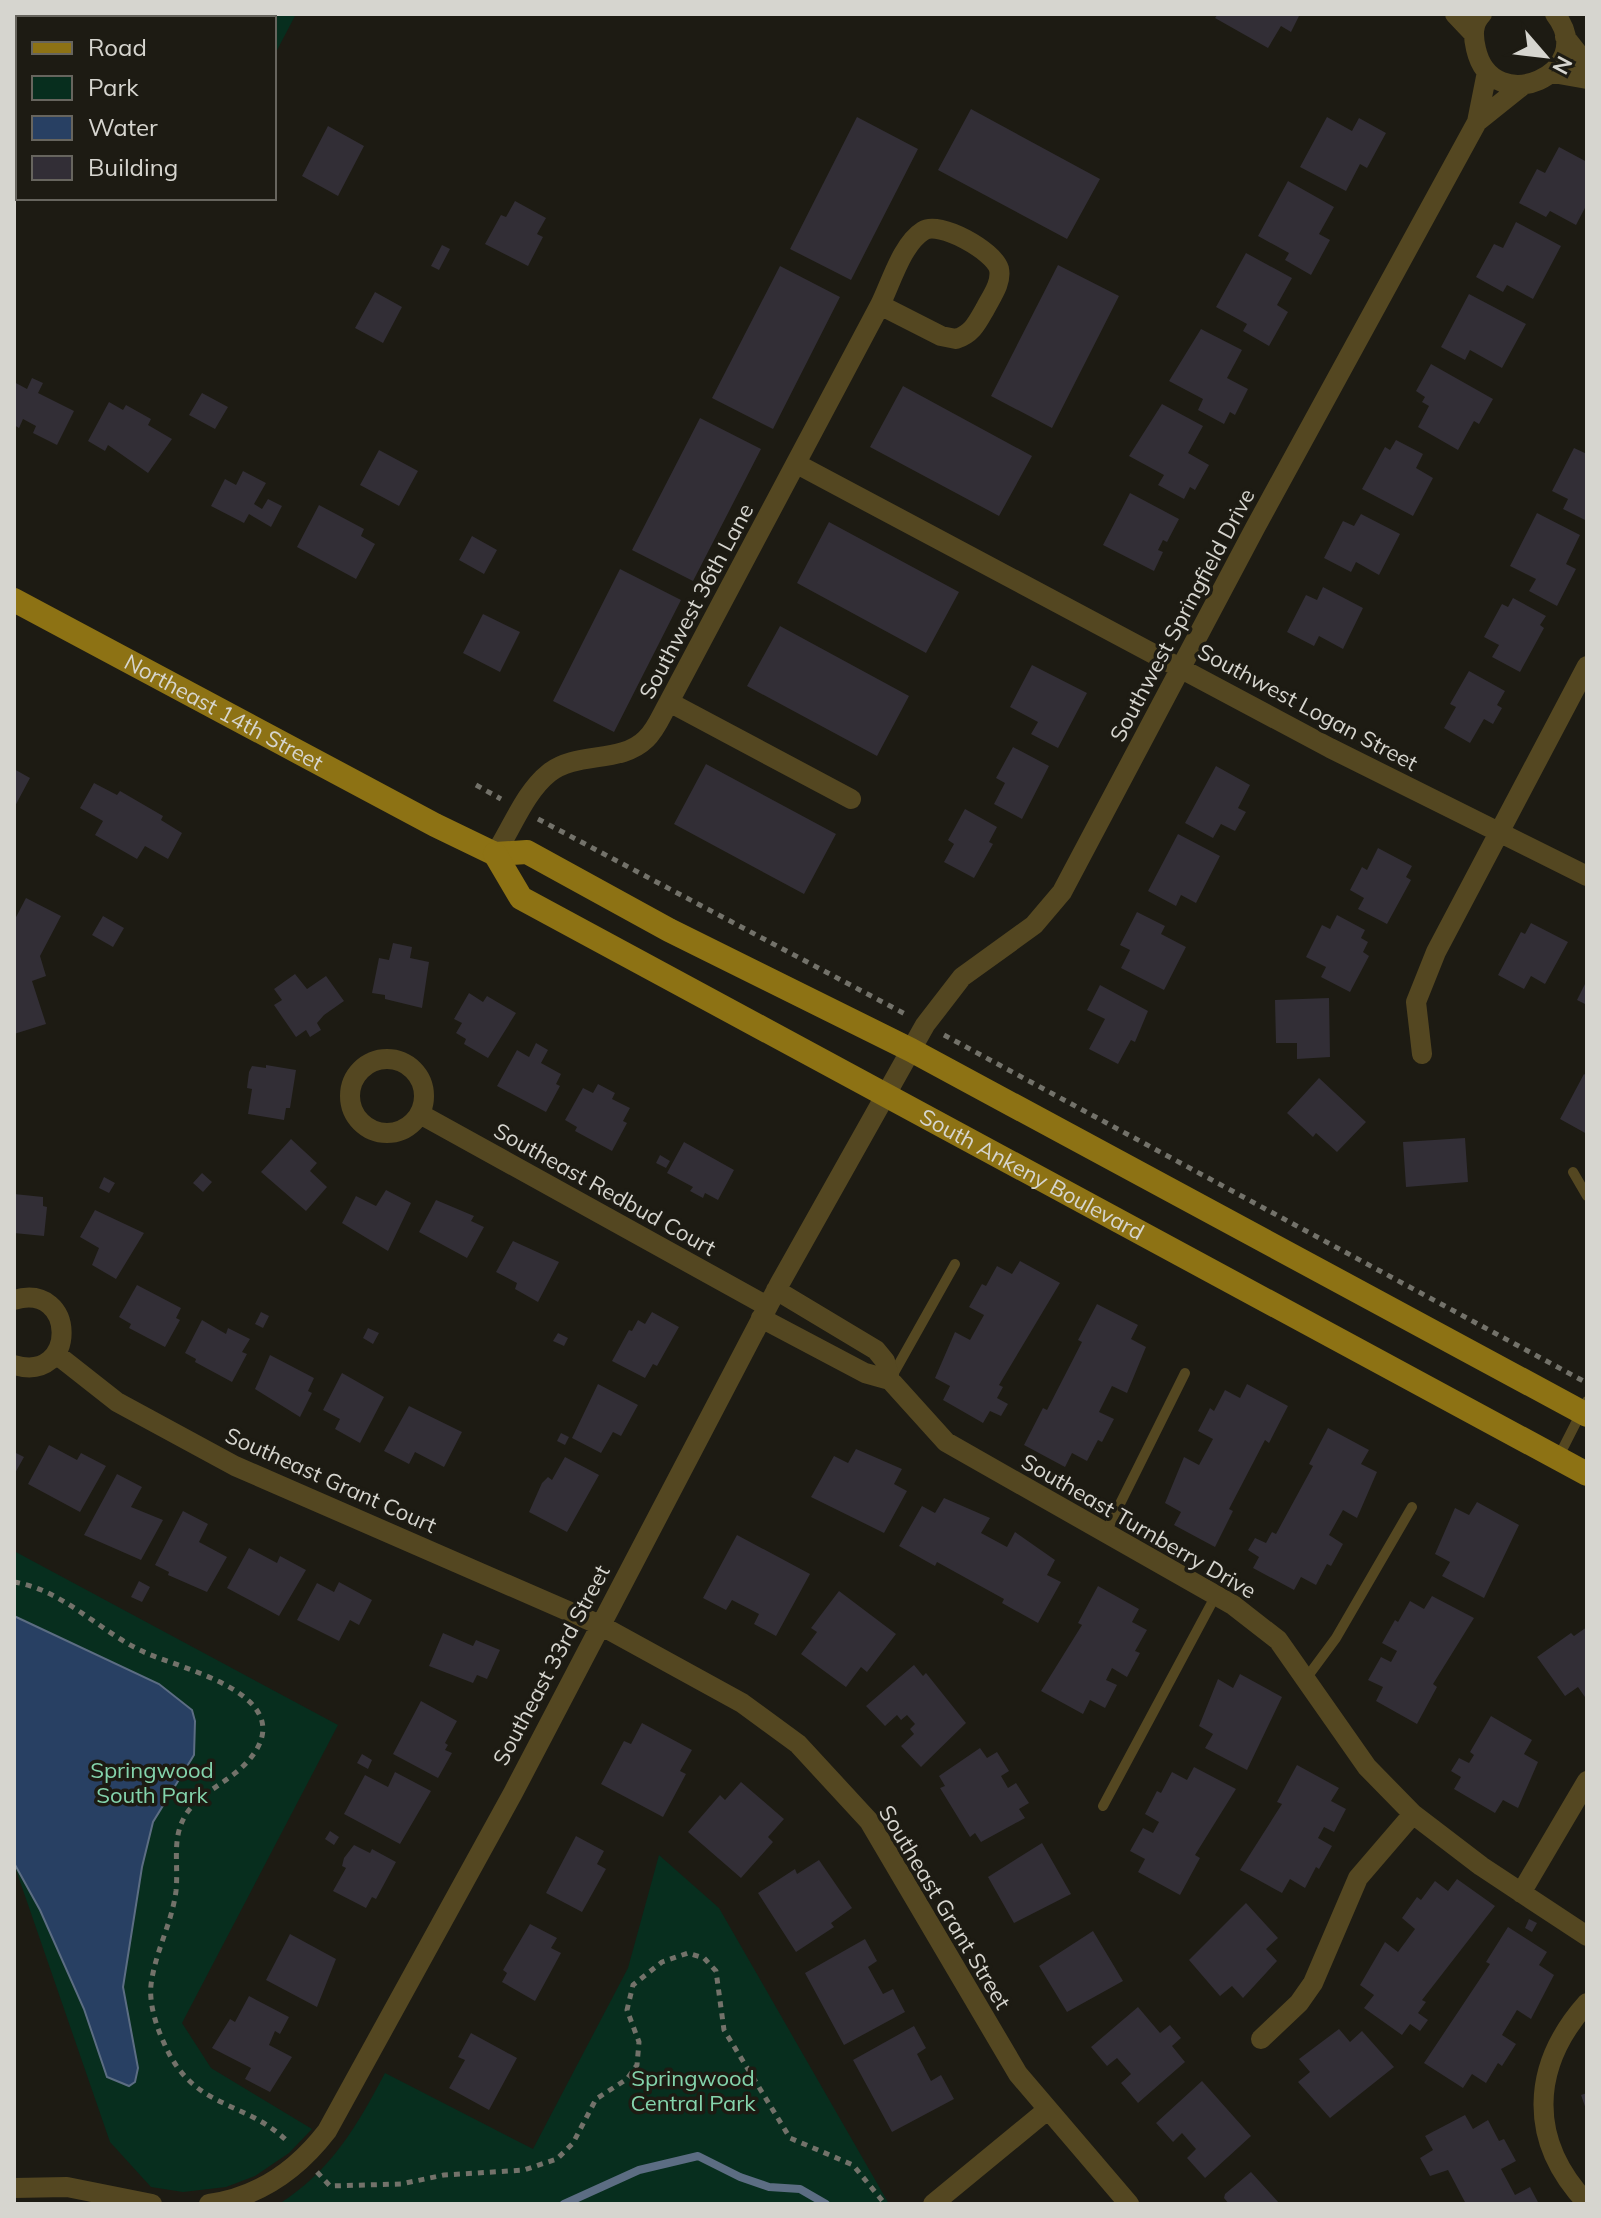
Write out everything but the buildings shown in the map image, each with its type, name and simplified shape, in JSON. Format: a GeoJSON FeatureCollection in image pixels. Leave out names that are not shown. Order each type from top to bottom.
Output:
{"type":"FeatureCollection","features":[{"type":"Feature","properties":{"kind":"main road","name":"Northeast 14th Street"},"geometry":{"type":"LineString","coordinates":[[14,600],[495,854]]}},
{"type":"Feature","properties":{"kind":"main road"},"geometry":{"type":"LineString","coordinates":[[495,854],[527,852],[669,930],[911,1050],[1585,1409]]}},
{"type":"Feature","properties":{"kind":"main road","name":"South Ankeny Boulevard"},"geometry":{"type":"LineString","coordinates":[[495,854],[521,898],[1587,1474]]}},
{"type":"Feature","properties":{"kind":"street"},"geometry":{"type":"LineString","coordinates":[[1455,14],[1473,33]]}},
{"type":"Feature","properties":{"kind":"street"},"geometry":{"type":"LineString","coordinates":[[1482,14],[1473,33],[1476,53],[1487,72],[1500,82],[1522,86],[1542,82],[1553,73],[1565,52],[1560,21]]}},
{"type":"Feature","properties":{"kind":"street"},"geometry":{"type":"LineString","coordinates":[[1560,21],[1587,65]]}},
{"type":"Feature","properties":{"kind":"street"},"geometry":{"type":"LineString","coordinates":[[1477,122],[1487,72]]}},
{"type":"Feature","properties":{"kind":"street"},"geometry":{"type":"LineString","coordinates":[[1553,73],[1587,79]]}},
{"type":"Feature","properties":{"kind":"street"},"geometry":{"type":"LineString","coordinates":[[1477,122],[1522,86]]}},
{"type":"Feature","properties":{"kind":"street","name":"Southwest Springfield Drive"},"geometry":{"type":"LineString","coordinates":[[885,1094],[925,1025],[962,977],[1034,925],[1062,892],[1477,122]]}},
{"type":"Feature","properties":{"kind":"street","name":"Southwest 36th Lane"},"geometry":{"type":"LineString","coordinates":[[495,854],[533,787],[551,770],[575,760],[625,751],[646,739],[797,464],[914,238],[926,228],[941,228],[987,252],[999,268],[999,282],[976,325],[956,339],[941,336],[880,305]]}},
{"type":"Feature","properties":{"kind":"street","name":"Southwest Logan Street"},"geometry":{"type":"LineString","coordinates":[[797,464],[1498,833],[1587,876]]}},
{"type":"Feature","properties":{"kind":"street"},"geometry":{"type":"LineString","coordinates":[[1422,1054],[1417,1036],[1416,1002],[1421,986],[1587,666]]}},
{"type":"Feature","properties":{"kind":"street"},"geometry":{"type":"LineString","coordinates":[[669,702],[851,799]]}},
{"type":"Feature","properties":{"kind":"street","name":"Southeast 33rd Street"},"geometry":{"type":"LineString","coordinates":[[209,2204],[254,2192],[281,2177],[305,2160],[327,2131],[513,1793],[768,1305],[885,1094]]}},
{"type":"Feature","properties":{"kind":"street","name":"Southeast Redbud Court"},"geometry":{"type":"LineString","coordinates":[[420,1114],[768,1305]]}},
{"type":"Feature","properties":{"kind":"street"},"geometry":{"type":"LineString","coordinates":[[14,1300],[38,1299],[56,1312],[63,1333],[56,1354],[36,1367],[14,1365]]}},
{"type":"Feature","properties":{"kind":"street","name":"Southeast Turnberry Drive"},"geometry":{"type":"LineString","coordinates":[[768,1305],[865,1373],[890,1380]]}},
{"type":"Feature","properties":{"kind":"street","name":"Southeast Turnberry Drive"},"geometry":{"type":"LineString","coordinates":[[768,1305],[864,1340],[885,1361],[890,1380],[946,1442],[1216,1595],[1278,1640],[1367,1767],[1413,1814],[1521,1893],[1587,1936]]}},
{"type":"Feature","properties":{"kind":"street","name":"Southeast Grant Court"},"geometry":{"type":"LineString","coordinates":[[56,1354],[117,1402],[235,1466],[600,1625]]}},
{"type":"Feature","properties":{"kind":"street","name":"Southeast Grant Street"},"geometry":{"type":"LineString","coordinates":[[600,1625],[742,1703],[798,1744],[835,1780],[869,1821],[892,1857],[985,2023],[1046,2111],[1129,2204]]}},
{"type":"Feature","properties":{"kind":"street"},"geometry":{"type":"LineString","coordinates":[[1521,1893],[1587,1781]]}},
{"type":"Feature","properties":{"kind":"street"},"geometry":{"type":"LineString","coordinates":[[1261,2039],[1313,1983],[1327,1958],[1345,1903],[1358,1878],[1413,1814]]}},
{"type":"Feature","properties":{"kind":"street"},"geometry":{"type":"LineString","coordinates":[[1587,2003],[1549,2068],[1542,2097],[1542,2122],[1561,2170],[1587,2203]]}},
{"type":"Feature","properties":{"kind":"street"},"geometry":{"type":"LineString","coordinates":[[933,2204],[1046,2111]]}},
{"type":"Feature","properties":{"kind":"street"},"geometry":{"type":"LineString","coordinates":[[14,2188],[78,2188],[152,2204]]}},
{"type":"Feature","properties":{"kind":"lane"},"geometry":{"type":"LineString","coordinates":[[1573,1172],[1587,1196]]}},
{"type":"Feature","properties":{"kind":"lane"},"geometry":{"type":"LineString","coordinates":[[890,1380],[955,1264]]}},
{"type":"Feature","properties":{"kind":"lane"},"geometry":{"type":"LineString","coordinates":[[1106,1532],[1185,1373]]}},
{"type":"Feature","properties":{"kind":"lane"},"geometry":{"type":"LineString","coordinates":[[1558,1458],[1585,1409]]}},
{"type":"Feature","properties":{"kind":"lane"},"geometry":{"type":"LineString","coordinates":[[1305,1680],[1336,1638],[1412,1507]]}},
{"type":"Feature","properties":{"kind":"lane"},"geometry":{"type":"LineString","coordinates":[[1103,1806],[1216,1595]]}},
{"type":"Feature","properties":{"kind":"path"},"geometry":{"type":"LineString","coordinates":[[476,785],[1587,1383]]}},
{"type":"Feature","properties":{"kind":"green space"},"geometry":{"type":"Polygon","coordinates":[[[14,14],[296,14],[276,52],[276,16],[16,16],[14,48],[14,14]]]}},
{"type":"Feature","properties":{"kind":"green space","name":"Springwood South Park"},"geometry":{"type":"Polygon","coordinates":[[[14,1551],[338,1725],[182,2023],[211,2068],[312,2129],[289,2153],[255,2176],[226,2187],[183,2192],[151,2187],[110,2142],[14,1864],[14,1551]]]}},
{"type":"Feature","properties":{"kind":"green space","name":"Springwood Central Park"},"geometry":{"type":"Polygon","coordinates":[[[659,1855],[719,1908],[889,2204],[279,2204],[314,2177],[341,2146],[385,2073],[533,2149],[628,1968],[659,1855]]]}},
{"type":"Feature","properties":{"kind":"water"},"geometry":{"type":"Polygon","coordinates":[[[14,1616],[159,1684],[192,1710],[195,1721],[194,1755],[153,1822],[142,1867],[123,1987],[138,2068],[135,2082],[129,2086],[107,2077],[84,2009],[40,1910],[14,1863],[14,1616]]]}},
{"type":"Feature","properties":{"kind":"waterway"},"geometry":{"type":"LineString","coordinates":[[564,2204],[639,2170],[698,2156],[740,2177],[769,2187],[800,2189],[826,2204]]}}]}
